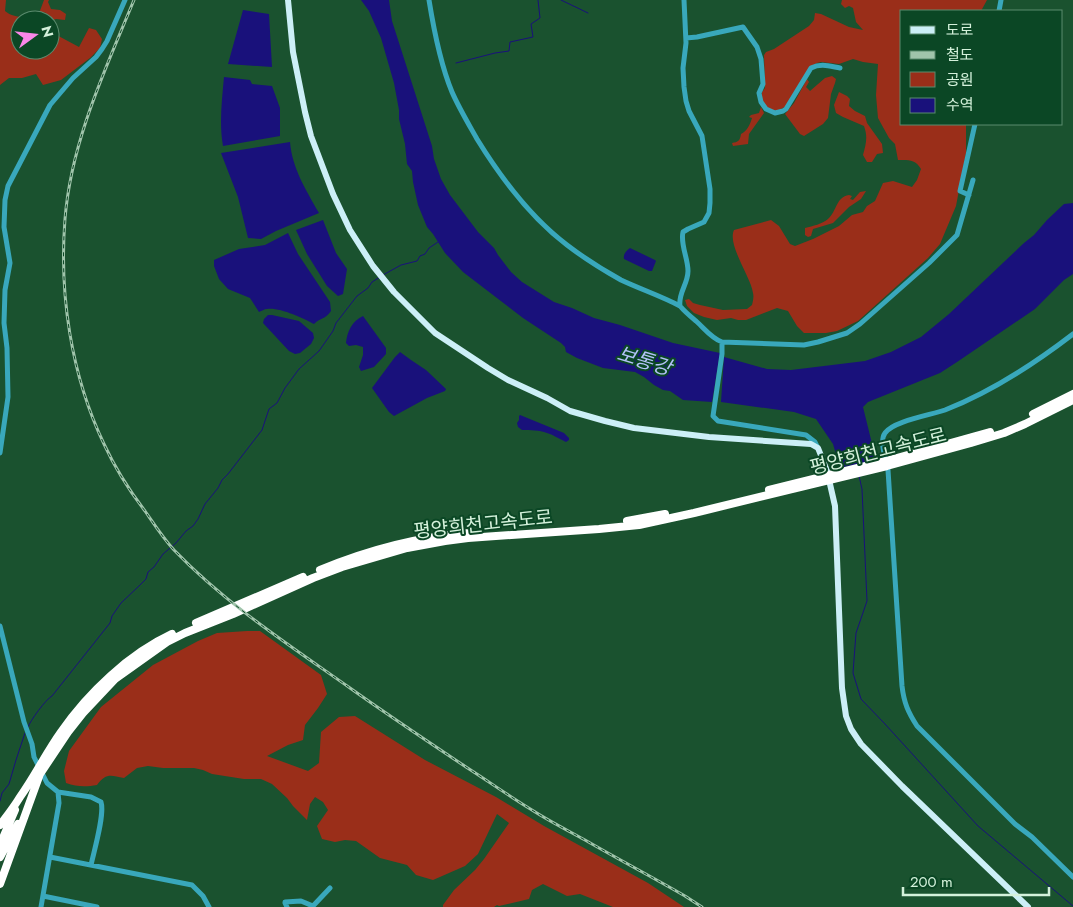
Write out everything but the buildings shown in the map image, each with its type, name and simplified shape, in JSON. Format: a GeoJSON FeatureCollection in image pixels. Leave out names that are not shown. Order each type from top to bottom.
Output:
{"type":"FeatureCollection","features":[{"type":"Feature","properties":{"kind":"highway","name":"평양희천고속도로"},"geometry":{"type":"LineString","coordinates":[[885,464],[1001,429],[1073,394]]}},
{"type":"Feature","properties":{"kind":"highway","name":"평양희천고속도로"},"geometry":{"type":"LineString","coordinates":[[0,825],[68,732],[115,679],[167,642],[245,605],[313,578],[342,567],[407,548],[445,541],[599,529],[638,524],[694,513],[971,443],[1025,424],[1073,400]]}},
{"type":"Feature","properties":{"kind":"highway","name":"평양희천고속도로"},"geometry":{"type":"LineString","coordinates":[[0,884],[30,804],[40,770]]}},
{"type":"Feature","properties":{"kind":"highway"},"geometry":{"type":"LineString","coordinates":[[0,845],[21,796]]}},
{"type":"Feature","properties":{"kind":"highway"},"geometry":{"type":"LineString","coordinates":[[0,857],[30,804]]}},
{"type":"Feature","properties":{"kind":"main road"},"geometry":{"type":"LineString","coordinates":[[288,0],[293,52],[305,112],[311,136],[336,201],[350,230],[372,266],[412,312],[435,333],[508,380],[579,414],[634,428],[709,437],[811,444],[818,448],[831,477],[842,688],[846,716],[851,729],[861,744],[902,786],[1028,907]]}},
{"type":"Feature","properties":{"kind":"street"},"geometry":{"type":"LineString","coordinates":[[0,453],[8,397],[7,348],[4,323],[5,290],[10,263],[4,236],[5,200],[8,186],[50,105],[73,78],[96,57],[107,41],[124,0]]}},
{"type":"Feature","properties":{"kind":"street"},"geometry":{"type":"LineString","coordinates":[[429,0],[444,69],[452,92],[466,121],[504,181],[541,224],[566,245],[621,280],[680,306],[710,336],[722,342],[804,344],[818,342],[847,332],[866,319],[929,263],[956,235],[973,180]]}},
{"type":"Feature","properties":{"kind":"street"},"geometry":{"type":"LineString","coordinates":[[680,306],[679,300],[688,272],[683,232],[704,222],[709,213],[710,203],[710,189],[702,136],[689,111],[684,87],[683,68],[686,38],[684,0]]}},
{"type":"Feature","properties":{"kind":"street"},"geometry":{"type":"LineString","coordinates":[[686,38],[743,27],[757,47],[761,59],[763,84],[759,92],[761,102],[766,109],[776,114],[786,109],[811,68],[822,64],[840,68]]}},
{"type":"Feature","properties":{"kind":"street"},"geometry":{"type":"LineString","coordinates":[[969,195],[960,191],[975,125]]}},
{"type":"Feature","properties":{"kind":"street"},"geometry":{"type":"LineString","coordinates":[[1073,334],[988,390],[945,410],[907,421],[888,430],[883,438],[902,686],[908,712],[917,726],[1015,824],[1032,837],[1073,878]]}},
{"type":"Feature","properties":{"kind":"street"},"geometry":{"type":"LineString","coordinates":[[722,342],[713,416],[718,421],[806,435],[815,442],[818,448]]}},
{"type":"Feature","properties":{"kind":"street"},"geometry":{"type":"LineString","coordinates":[[0,626],[34,757],[47,784],[58,792],[91,797],[102,802],[102,814],[90,865]]}},
{"type":"Feature","properties":{"kind":"street"},"geometry":{"type":"LineString","coordinates":[[41,907],[60,802],[58,792]]}},
{"type":"Feature","properties":{"kind":"street"},"geometry":{"type":"LineString","coordinates":[[50,857],[192,885],[203,896],[209,907]]}},
{"type":"Feature","properties":{"kind":"street"},"geometry":{"type":"LineString","coordinates":[[287,907],[286,902],[301,901],[312,906],[330,888]]}},
{"type":"Feature","properties":{"kind":"street"},"geometry":{"type":"LineString","coordinates":[[43,896],[97,907]]}},
{"type":"Feature","properties":{"kind":"green space"},"geometry":{"type":"Polygon","coordinates":[[[0,0],[6,0],[5,11],[10,14],[10,60],[60,60],[60,37],[79,47],[89,28],[96,30],[102,39],[100,48],[90,58],[61,80],[43,85],[36,74],[22,78],[9,78],[0,85],[0,0]]]}},
{"type":"Feature","properties":{"kind":"green space"},"geometry":{"type":"Polygon","coordinates":[[[44,0],[49,0],[51,9],[60,10],[40,10],[44,0]]]}},
{"type":"Feature","properties":{"kind":"green space"},"geometry":{"type":"Polygon","coordinates":[[[842,0],[987,0],[982,10],[900,10],[900,125],[966,125],[966,153],[956,206],[940,244],[928,258],[858,321],[837,331],[804,333],[797,326],[788,311],[777,308],[746,320],[731,318],[717,320],[694,313],[687,306],[685,300],[689,299],[693,303],[723,310],[747,309],[752,305],[753,293],[736,252],[733,236],[734,230],[771,220],[779,226],[790,244],[795,246],[839,226],[852,215],[863,212],[867,206],[875,201],[883,183],[893,181],[912,187],[917,180],[921,169],[909,160],[898,160],[895,144],[889,138],[878,118],[876,95],[878,64],[853,59],[839,64],[817,63],[810,67],[785,107],[777,111],[769,109],[761,98],[765,88],[764,55],[809,26],[814,20],[815,13],[849,27],[863,30],[856,22],[853,8],[849,6],[845,8],[841,4],[842,0]]]}},
{"type":"Feature","properties":{"kind":"green space"},"geometry":{"type":"Polygon","coordinates":[[[60,10],[66,14],[65,20],[60,19],[60,10]]]}},
{"type":"Feature","properties":{"kind":"green space"},"geometry":{"type":"Polygon","coordinates":[[[832,76],[836,79],[831,94],[828,118],[823,124],[804,136],[800,134],[785,114],[794,103],[807,79],[809,82],[806,87],[810,91],[825,78],[832,76]]]}},
{"type":"Feature","properties":{"kind":"green space"},"geometry":{"type":"Polygon","coordinates":[[[839,92],[850,99],[849,106],[865,116],[867,123],[882,144],[883,153],[877,154],[872,162],[867,162],[863,155],[866,140],[864,126],[836,113],[834,105],[839,92]]]}},
{"type":"Feature","properties":{"kind":"green space"},"geometry":{"type":"Polygon","coordinates":[[[761,107],[764,113],[749,134],[748,144],[733,146],[732,143],[738,141],[749,125],[752,118],[749,117],[759,113],[761,107]]]}},
{"type":"Feature","properties":{"kind":"green space"},"geometry":{"type":"Polygon","coordinates":[[[866,191],[861,199],[849,207],[833,223],[813,229],[811,236],[805,235],[805,228],[820,224],[831,216],[842,198],[849,195],[852,196],[850,199],[853,200],[860,192],[866,191]]]}},
{"type":"Feature","properties":{"kind":"green space"},"geometry":{"type":"Polygon","coordinates":[[[260,631],[321,675],[327,694],[305,725],[303,740],[288,745],[267,756],[308,771],[319,763],[321,732],[339,717],[355,716],[425,760],[496,797],[544,826],[648,883],[684,907],[613,907],[580,894],[567,896],[543,884],[532,890],[529,899],[499,906],[443,907],[454,890],[484,859],[509,823],[497,814],[478,854],[465,866],[433,880],[416,875],[407,865],[380,858],[356,841],[345,840],[335,842],[322,839],[317,826],[328,810],[323,802],[315,797],[310,804],[307,820],[272,784],[261,779],[244,779],[212,774],[194,768],[148,766],[137,768],[124,778],[112,776],[103,778],[97,785],[82,786],[66,783],[64,771],[69,751],[101,707],[153,665],[198,641],[217,633],[260,631]]]}},
{"type":"Feature","properties":{"kind":"water","name":"보통강"},"geometry":{"type":"Polygon","coordinates":[[[361,0],[389,0],[392,21],[441,179],[450,195],[478,232],[494,248],[511,272],[522,282],[554,302],[594,318],[673,343],[720,353],[712,402],[683,400],[670,391],[663,390],[654,385],[635,372],[603,368],[566,352],[565,347],[561,343],[523,318],[463,272],[445,253],[427,227],[418,205],[412,171],[407,164],[394,83],[381,38],[369,11],[361,0]]]}},
{"type":"Feature","properties":{"kind":"water"},"geometry":{"type":"Polygon","coordinates":[[[243,10],[269,14],[272,67],[228,64],[243,10]]]}},
{"type":"Feature","properties":{"kind":"water"},"geometry":{"type":"Polygon","coordinates":[[[224,77],[250,80],[252,84],[272,86],[280,108],[280,136],[223,146],[221,120],[224,77]]]}},
{"type":"Feature","properties":{"kind":"water"},"geometry":{"type":"Polygon","coordinates":[[[290,142],[297,170],[319,213],[261,239],[248,238],[238,197],[221,153],[290,142]]]}},
{"type":"Feature","properties":{"kind":"water"},"geometry":{"type":"Polygon","coordinates":[[[1073,203],[1073,274],[1064,280],[1035,309],[940,373],[868,402],[863,407],[876,460],[840,468],[833,444],[816,419],[794,412],[721,402],[724,357],[767,369],[791,370],[865,361],[891,352],[921,337],[949,314],[1034,235],[1064,204],[1073,203]]]}},
{"type":"Feature","properties":{"kind":"water"},"geometry":{"type":"Polygon","coordinates":[[[323,220],[336,253],[347,269],[343,294],[338,296],[327,286],[307,254],[296,230],[323,220]]]}},
{"type":"Feature","properties":{"kind":"water"},"geometry":{"type":"Polygon","coordinates":[[[288,233],[298,254],[330,302],[331,311],[327,316],[314,324],[284,311],[266,309],[259,312],[250,298],[228,289],[219,279],[214,266],[214,260],[239,249],[265,245],[288,233]]]}},
{"type":"Feature","properties":{"kind":"water"},"geometry":{"type":"Polygon","coordinates":[[[630,248],[656,261],[652,271],[624,259],[625,253],[630,248]]]}},
{"type":"Feature","properties":{"kind":"water"},"geometry":{"type":"Polygon","coordinates":[[[268,315],[299,321],[313,333],[314,338],[311,344],[300,353],[295,354],[289,351],[263,323],[268,315]]]}},
{"type":"Feature","properties":{"kind":"water"},"geometry":{"type":"Polygon","coordinates":[[[363,316],[386,348],[386,354],[374,367],[361,371],[359,367],[363,355],[363,347],[349,346],[346,343],[351,327],[363,316]]]}},
{"type":"Feature","properties":{"kind":"water"},"geometry":{"type":"Polygon","coordinates":[[[400,352],[426,370],[446,389],[394,416],[372,388],[400,352]]]}},
{"type":"Feature","properties":{"kind":"water"},"geometry":{"type":"Polygon","coordinates":[[[520,415],[564,433],[569,440],[566,442],[541,431],[522,430],[518,427],[517,423],[520,415]]]}},
{"type":"Feature","properties":{"kind":"waterway"},"geometry":{"type":"LineString","coordinates":[[456,63],[509,51],[510,42],[533,37],[531,24],[540,18],[538,0]]}},
{"type":"Feature","properties":{"kind":"waterway"},"geometry":{"type":"LineString","coordinates":[[561,0],[588,13]]}},
{"type":"Feature","properties":{"kind":"waterway"},"geometry":{"type":"LineString","coordinates":[[383,275],[401,265],[417,261],[420,256],[438,242]]}},
{"type":"Feature","properties":{"kind":"waterway"},"geometry":{"type":"LineString","coordinates":[[28,727],[42,706],[110,623],[112,616],[121,603],[146,579],[148,572],[163,554],[193,526],[205,504],[222,480],[262,430],[269,409],[277,403],[299,369],[319,351],[333,331],[336,323],[357,296],[380,277]]}},
{"type":"Feature","properties":{"kind":"waterway"},"geometry":{"type":"LineString","coordinates":[[859,476],[862,489],[867,601],[856,633],[853,673],[861,699],[978,826],[1073,906]]}},
{"type":"Feature","properties":{"kind":"waterway"},"geometry":{"type":"LineString","coordinates":[[0,801],[2,793],[9,784],[25,733]]}},
{"type":"Feature","properties":{"kind":"railway"},"geometry":{"type":"LineString","coordinates":[[134,0],[101,80],[74,162],[68,190],[64,247],[66,305],[70,334],[83,390],[108,453],[133,495],[174,550],[194,570],[236,606],[304,656],[393,718],[545,818],[702,907]]}}]}
